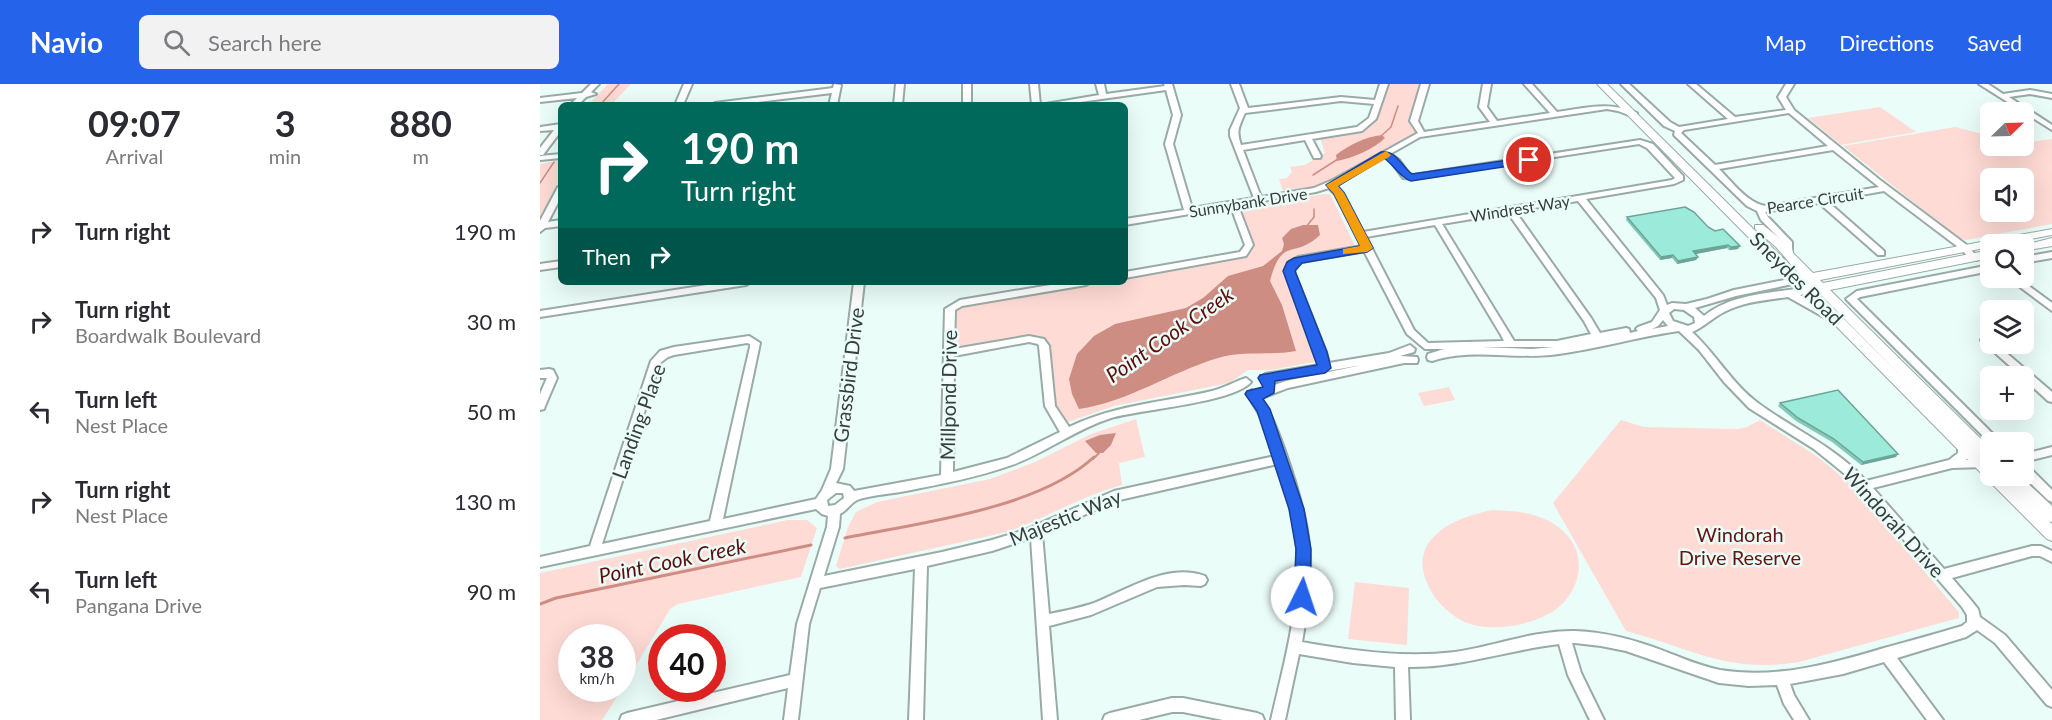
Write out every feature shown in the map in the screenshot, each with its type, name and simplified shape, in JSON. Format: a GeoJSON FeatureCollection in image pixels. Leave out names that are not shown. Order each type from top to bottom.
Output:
{"type":"FeatureCollection","features":[{"type":"Feature","properties":{"kind":"main road","name":"Sneydes Road"},"geometry":{"type":"LineString","coordinates":[[1602,84],[1725,206],[1788,258]]}},
{"type":"Feature","properties":{"kind":"main road","name":"Sneydes Road"},"geometry":{"type":"LineString","coordinates":[[1612,84],[1760,227],[1854,335],[1964,445],[1980,458]]}},
{"type":"Feature","properties":{"kind":"main road"},"geometry":{"type":"LineString","coordinates":[[1715,185],[1726,199],[1725,206]]}},
{"type":"Feature","properties":{"kind":"main road"},"geometry":{"type":"LineString","coordinates":[[1810,284],[1863,279],[2052,232]]}},
{"type":"Feature","properties":{"kind":"main road"},"geometry":{"type":"LineString","coordinates":[[2034,246],[2052,242]]}},
{"type":"Feature","properties":{"kind":"main road"},"geometry":{"type":"LineString","coordinates":[[1810,284],[1830,274],[1966,252],[1980,253]]}},
{"type":"Feature","properties":{"kind":"main road"},"geometry":{"type":"LineString","coordinates":[[1788,258],[1830,274]]}},
{"type":"Feature","properties":{"kind":"main road"},"geometry":{"type":"LineString","coordinates":[[1835,303],[1838,293],[1863,279]]}},
{"type":"Feature","properties":{"kind":"main road","name":"Sneydes Road"},"geometry":{"type":"LineString","coordinates":[[1810,284],[1835,303],[1980,456]]}},
{"type":"Feature","properties":{"kind":"main road","name":"Sneydes Road"},"geometry":{"type":"LineString","coordinates":[[2008,486],[2052,534]]}},
{"type":"Feature","properties":{"kind":"main road"},"geometry":{"type":"LineString","coordinates":[[2021,486],[2052,516]]}},
{"type":"Feature","properties":{"kind":"street"},"geometry":{"type":"LineString","coordinates":[[584,102],[595,84]]}},
{"type":"Feature","properties":{"kind":"street"},"geometry":{"type":"LineString","coordinates":[[578,102],[602,84]]}},
{"type":"Feature","properties":{"kind":"street"},"geometry":{"type":"LineString","coordinates":[[680,102],[688,84]]}},
{"type":"Feature","properties":{"kind":"street"},"geometry":{"type":"LineString","coordinates":[[898,102],[900,84]]}},
{"type":"Feature","properties":{"kind":"street"},"geometry":{"type":"LineString","coordinates":[[967,84],[967,102]]}},
{"type":"Feature","properties":{"kind":"street"},"geometry":{"type":"LineString","coordinates":[[1034,84],[1036,102]]}},
{"type":"Feature","properties":{"kind":"street"},"geometry":{"type":"LineString","coordinates":[[1100,84],[1103,97]]}},
{"type":"Feature","properties":{"kind":"street"},"geometry":{"type":"LineString","coordinates":[[1235,84],[1243,103],[1243,111],[1234,130],[1259,201]]}},
{"type":"Feature","properties":{"kind":"street"},"geometry":{"type":"LineString","coordinates":[[1239,148],[1359,129],[1371,121],[1384,84]]}},
{"type":"Feature","properties":{"kind":"street"},"geometry":{"type":"LineString","coordinates":[[1422,135],[1414,121],[1425,84]]}},
{"type":"Feature","properties":{"kind":"street"},"geometry":{"type":"LineString","coordinates":[[1487,84],[1484,107],[1495,123]]}},
{"type":"Feature","properties":{"kind":"street"},"geometry":{"type":"LineString","coordinates":[[1528,84],[1556,115]]}},
{"type":"Feature","properties":{"kind":"street","name":"Pearce Circuit"},"geometry":{"type":"LineString","coordinates":[[1625,84],[1668,125],[1677,130],[1678,135],[1752,206],[1760,209],[1888,189]]}},
{"type":"Feature","properties":{"kind":"street"},"geometry":{"type":"LineString","coordinates":[[1692,84],[1734,120]]}},
{"type":"Feature","properties":{"kind":"street"},"geometry":{"type":"LineString","coordinates":[[1790,84],[1782,97],[1791,111],[1888,189],[1893,196],[1966,252]]}},
{"type":"Feature","properties":{"kind":"street"},"geometry":{"type":"LineString","coordinates":[[1975,84],[2004,102]]}},
{"type":"Feature","properties":{"kind":"street"},"geometry":{"type":"LineString","coordinates":[[1983,84],[2052,128]]}},
{"type":"Feature","properties":{"kind":"street"},"geometry":{"type":"LineString","coordinates":[[1066,102],[1168,86],[1177,115],[1169,144],[1189,212]]}},
{"type":"Feature","properties":{"kind":"street"},"geometry":{"type":"LineString","coordinates":[[735,102],[837,87],[834,102]]}},
{"type":"Feature","properties":{"kind":"street"},"geometry":{"type":"LineString","coordinates":[[2002,96],[2030,92],[2052,96]]}},
{"type":"Feature","properties":{"kind":"street"},"geometry":{"type":"LineString","coordinates":[[540,100],[588,95]]}},
{"type":"Feature","properties":{"kind":"street"},"geometry":{"type":"LineString","coordinates":[[1607,107],[1614,104],[1616,98]]}},
{"type":"Feature","properties":{"kind":"street"},"geometry":{"type":"LineString","coordinates":[[1243,111],[1341,99],[1378,102]]}},
{"type":"Feature","properties":{"kind":"street","name":"Sunnybank Drive"},"geometry":{"type":"LineString","coordinates":[[1128,222],[1305,193],[1331,185],[1411,138],[1422,135],[1607,107],[1618,108],[1634,115]]}},
{"type":"Feature","properties":{"kind":"street"},"geometry":{"type":"LineString","coordinates":[[1677,130],[1791,111]]}},
{"type":"Feature","properties":{"kind":"street"},"geometry":{"type":"LineString","coordinates":[[2034,121],[2052,133]]}},
{"type":"Feature","properties":{"kind":"street"},"geometry":{"type":"LineString","coordinates":[[540,129],[558,125]]}},
{"type":"Feature","properties":{"kind":"street"},"geometry":{"type":"LineString","coordinates":[[540,141],[558,125]]}},
{"type":"Feature","properties":{"kind":"street"},"geometry":{"type":"LineString","coordinates":[[540,153],[558,125]]}},
{"type":"Feature","properties":{"kind":"street"},"geometry":{"type":"LineString","coordinates":[[1308,138],[1317,156]]}},
{"type":"Feature","properties":{"kind":"street","name":"Windrest Way"},"geometry":{"type":"LineString","coordinates":[[1361,235],[1679,180],[1679,175],[1650,146],[1642,142],[1413,177],[1406,176],[1396,162],[1385,154]]}},
{"type":"Feature","properties":{"kind":"street"},"geometry":{"type":"LineString","coordinates":[[1713,168],[1835,147]]}},
{"type":"Feature","properties":{"kind":"street"},"geometry":{"type":"LineString","coordinates":[[540,158],[558,156]]}},
{"type":"Feature","properties":{"kind":"street"},"geometry":{"type":"LineString","coordinates":[[1331,185],[1339,193],[1410,332],[1428,350]]}},
{"type":"Feature","properties":{"kind":"street"},"geometry":{"type":"LineString","coordinates":[[541,227],[558,195]]}},
{"type":"Feature","properties":{"kind":"street"},"geometry":{"type":"LineString","coordinates":[[1580,198],[1660,297],[1669,323],[1681,329]]}},
{"type":"Feature","properties":{"kind":"street"},"geometry":{"type":"LineString","coordinates":[[1821,200],[1881,253]]}},
{"type":"Feature","properties":{"kind":"street"},"geometry":{"type":"LineString","coordinates":[[1128,274],[1244,254],[1248,249],[1248,243],[1234,205]]}},
{"type":"Feature","properties":{"kind":"street"},"geometry":{"type":"LineString","coordinates":[[1760,209],[1764,218],[1787,240],[1788,258],[1786,270],[1761,288]]}},
{"type":"Feature","properties":{"kind":"street"},"geometry":{"type":"LineString","coordinates":[[1510,210],[1599,337]]}},
{"type":"Feature","properties":{"kind":"street"},"geometry":{"type":"LineString","coordinates":[[1437,222],[1500,326],[1508,345]]}},
{"type":"Feature","properties":{"kind":"street"},"geometry":{"type":"LineString","coordinates":[[541,227],[558,224]]}},
{"type":"Feature","properties":{"kind":"street"},"geometry":{"type":"LineString","coordinates":[[1327,368],[1290,274],[1290,268],[1298,260],[1367,248]]}},
{"type":"Feature","properties":{"kind":"street"},"geometry":{"type":"LineString","coordinates":[[2034,258],[2052,255]]}},
{"type":"Feature","properties":{"kind":"street"},"geometry":{"type":"LineString","coordinates":[[540,267],[558,264]]}},
{"type":"Feature","properties":{"kind":"street"},"geometry":{"type":"LineString","coordinates":[[1980,270],[1856,294],[1851,299],[1986,432]]}},
{"type":"Feature","properties":{"kind":"street"},"geometry":{"type":"LineString","coordinates":[[1428,350],[1472,344],[1557,344],[1599,337],[1650,326],[1672,306],[1685,306],[1761,288],[1810,284]]}},
{"type":"Feature","properties":{"kind":"street"},"geometry":{"type":"LineString","coordinates":[[827,492],[847,492],[947,477],[1011,460],[1067,433],[1127,410],[1228,391],[1254,377],[1265,378],[1390,356],[1416,345],[1428,350],[1525,354],[1558,352],[1681,329],[1693,329],[1708,315],[1721,308],[1791,293],[1810,284]]}},
{"type":"Feature","properties":{"kind":"street"},"geometry":{"type":"LineString","coordinates":[[540,314],[727,285]]}},
{"type":"Feature","properties":{"kind":"street","name":"Grassbird Drive"},"geometry":{"type":"LineString","coordinates":[[820,503],[837,469],[859,285]]}},
{"type":"Feature","properties":{"kind":"street","name":"Millpond Drive"},"geometry":{"type":"LineString","coordinates":[[947,477],[949,312],[956,304],[1068,285]]}},
{"type":"Feature","properties":{"kind":"street"},"geometry":{"type":"LineString","coordinates":[[1652,287],[1696,312],[1700,324]]}},
{"type":"Feature","properties":{"kind":"street"},"geometry":{"type":"LineString","coordinates":[[2026,288],[2052,308]]}},
{"type":"Feature","properties":{"kind":"street"},"geometry":{"type":"LineString","coordinates":[[1791,293],[1809,302],[1854,335]]}},
{"type":"Feature","properties":{"kind":"street","name":"Windorah Drive"},"geometry":{"type":"LineString","coordinates":[[1700,324],[1709,355]]}},
{"type":"Feature","properties":{"kind":"street","name":"Windorah Drive"},"geometry":{"type":"LineString","coordinates":[[1681,329],[1709,355],[1753,405],[1829,455],[1864,486],[1970,608],[1973,623],[2011,654],[2052,700]]}},
{"type":"Feature","properties":{"kind":"street"},"geometry":{"type":"LineString","coordinates":[[1410,332],[1409,355],[1413,360]]}},
{"type":"Feature","properties":{"kind":"street","name":"Landing Place"},"geometry":{"type":"LineString","coordinates":[[594,551],[656,361],[670,352],[749,339],[755,347],[715,526]]}},
{"type":"Feature","properties":{"kind":"street"},"geometry":{"type":"LineString","coordinates":[[949,353],[1029,339],[1041,341],[1044,349],[1050,406],[1067,433]]}},
{"type":"Feature","properties":{"kind":"street"},"geometry":{"type":"LineString","coordinates":[[1228,391],[1251,394],[1267,392],[1286,385],[1404,359],[1424,362],[1428,350]]}},
{"type":"Feature","properties":{"kind":"street"},"geometry":{"type":"LineString","coordinates":[[2002,354],[2052,398]]}},
{"type":"Feature","properties":{"kind":"street"},"geometry":{"type":"LineString","coordinates":[[540,374],[549,373],[552,378],[540,406]]}},
{"type":"Feature","properties":{"kind":"street"},"geometry":{"type":"LineString","coordinates":[[1263,409],[1270,383],[1265,378]]}},
{"type":"Feature","properties":{"kind":"street"},"geometry":{"type":"LineString","coordinates":[[1246,382],[1245,389],[1263,409],[1281,459],[1297,509],[1304,549],[1303,587],[1278,720]]}},
{"type":"Feature","properties":{"kind":"street"},"geometry":{"type":"LineString","coordinates":[[1952,464],[1964,455],[1964,445]]}},
{"type":"Feature","properties":{"kind":"street"},"geometry":{"type":"LineString","coordinates":[[2034,456],[2052,451]]}},
{"type":"Feature","properties":{"kind":"street","name":"Majestic Way"},"geometry":{"type":"LineString","coordinates":[[814,584],[1001,543],[1036,531],[1114,496],[1281,459]]}},
{"type":"Feature","properties":{"kind":"street"},"geometry":{"type":"LineString","coordinates":[[1864,486],[1952,464],[1980,463]]}},
{"type":"Feature","properties":{"kind":"street","name":"Grassbird Drive"},"geometry":{"type":"LineString","coordinates":[[837,469],[847,492]]}},
{"type":"Feature","properties":{"kind":"street"},"geometry":{"type":"LineString","coordinates":[[2034,480],[2052,497]]}},
{"type":"Feature","properties":{"kind":"street"},"geometry":{"type":"LineString","coordinates":[[540,562],[820,503],[823,509],[834,511],[845,506],[847,492]]}},
{"type":"Feature","properties":{"kind":"street"},"geometry":{"type":"LineString","coordinates":[[791,720],[803,624],[833,527],[834,511]]}},
{"type":"Feature","properties":{"kind":"street"},"geometry":{"type":"LineString","coordinates":[[1036,531],[1050,720]]}},
{"type":"Feature","properties":{"kind":"street"},"geometry":{"type":"LineString","coordinates":[[1943,575],[2032,551],[2041,551],[2052,557]]}},
{"type":"Feature","properties":{"kind":"street"},"geometry":{"type":"LineString","coordinates":[[916,720],[921,561]]}},
{"type":"Feature","properties":{"kind":"street"},"geometry":{"type":"LineString","coordinates":[[1043,621],[1095,608],[1145,584],[1176,578],[1201,580]]}},
{"type":"Feature","properties":{"kind":"street"},"geometry":{"type":"LineString","coordinates":[[1293,647],[1363,659],[1401,661],[1455,658],[1546,638],[1564,637],[1620,642],[1719,677],[1782,680],[1814,675],[1966,631],[1973,623]]}},
{"type":"Feature","properties":{"kind":"street"},"geometry":{"type":"LineString","coordinates":[[1564,637],[1575,675],[1597,720]]}},
{"type":"Feature","properties":{"kind":"street"},"geometry":{"type":"LineString","coordinates":[[1886,654],[1936,720]]}},
{"type":"Feature","properties":{"kind":"street"},"geometry":{"type":"LineString","coordinates":[[1401,661],[1403,720]]}},
{"type":"Feature","properties":{"kind":"street"},"geometry":{"type":"LineString","coordinates":[[627,720],[796,680]]}},
{"type":"Feature","properties":{"kind":"street"},"geometry":{"type":"LineString","coordinates":[[1782,680],[1789,699],[1802,720]]}},
{"type":"Feature","properties":{"kind":"street"},"geometry":{"type":"LineString","coordinates":[[1110,720],[1160,707],[1183,705],[1257,720]]}},
{"type":"Feature","properties":{"kind":"green space"},"geometry":{"type":"Polygon","coordinates":[[[608,84],[631,84],[614,102],[591,102],[608,84]]]}},
{"type":"Feature","properties":{"kind":"green space"},"geometry":{"type":"Polygon","coordinates":[[[1387,84],[1422,84],[1411,121],[1416,133],[1324,185],[1283,191],[1279,179],[1287,178],[1292,172],[1290,167],[1305,165],[1325,153],[1320,138],[1360,131],[1367,127],[1377,112],[1387,84]]]}},
{"type":"Feature","properties":{"kind":"green space"},"geometry":{"type":"Polygon","coordinates":[[[1880,107],[1916,132],[1841,145],[1808,118],[1880,107]]]}},
{"type":"Feature","properties":{"kind":"green space"},"geometry":{"type":"Polygon","coordinates":[[[1955,127],[1980,133],[1980,156],[2034,156],[2034,142],[2052,139],[2052,224],[1998,234],[1980,234],[1980,237],[1966,240],[1958,238],[1843,146],[1955,127]]]}},
{"type":"Feature","properties":{"kind":"green space"},"geometry":{"type":"Polygon","coordinates":[[[558,161],[558,190],[540,223],[540,164],[558,161]]]}},
{"type":"Feature","properties":{"kind":"green space"},"geometry":{"type":"Polygon","coordinates":[[[1330,194],[1356,248],[1289,263],[1286,270],[1321,360],[1271,370],[1248,370],[1229,383],[1114,406],[1065,423],[1055,408],[1047,341],[1044,337],[1036,336],[961,349],[953,346],[955,309],[962,305],[1079,285],[1128,285],[1128,276],[1239,258],[1249,252],[1252,246],[1239,210],[1241,207],[1330,194]]]}},
{"type":"Feature","properties":{"kind":"green space"},"geometry":{"type":"Polygon","coordinates":[[[1449,387],[1455,400],[1424,406],[1418,393],[1449,387]]]}},
{"type":"Feature","properties":{"kind":"green space"},"geometry":{"type":"Polygon","coordinates":[[[1136,419],[1145,457],[1119,463],[1122,485],[1007,532],[840,569],[836,566],[848,527],[856,512],[877,502],[990,479],[1035,462],[1091,434],[1136,419]]]}},
{"type":"Feature","properties":{"kind":"green space","name":"Windorah Drive Reserve"},"geometry":{"type":"Polygon","coordinates":[[[1621,420],[1644,427],[1738,429],[1760,420],[1818,457],[1847,481],[1959,612],[1959,618],[1799,662],[1774,665],[1730,662],[1626,631],[1553,503],[1621,420]]]}},
{"type":"Feature","properties":{"kind":"green space"},"geometry":{"type":"Polygon","coordinates":[[[1493,510],[1512,511],[1542,518],[1565,533],[1573,543],[1577,554],[1579,566],[1577,578],[1564,602],[1546,615],[1522,624],[1485,627],[1469,624],[1459,619],[1437,600],[1426,581],[1423,564],[1425,550],[1432,538],[1459,520],[1493,510]]]}},
{"type":"Feature","properties":{"kind":"green space"},"geometry":{"type":"Polygon","coordinates":[[[788,520],[807,520],[817,528],[801,577],[678,604],[670,609],[661,624],[648,624],[648,646],[636,665],[636,624],[558,624],[558,702],[614,702],[602,720],[540,720],[540,573],[788,520]]]}},
{"type":"Feature","properties":{"kind":"green space"},"geometry":{"type":"Polygon","coordinates":[[[1355,582],[1409,588],[1407,645],[1348,639],[1355,582]]]}},
{"type":"Feature","properties":{"kind":"water"},"geometry":{"type":"Polygon","coordinates":[[[1382,135],[1385,138],[1369,149],[1337,161],[1336,155],[1346,148],[1382,135]]]}},
{"type":"Feature","properties":{"kind":"water"},"geometry":{"type":"Polygon","coordinates":[[[1303,225],[1318,225],[1320,235],[1303,246],[1284,253],[1279,258],[1270,281],[1282,305],[1296,351],[1237,354],[1218,358],[1115,400],[1079,409],[1072,394],[1069,379],[1077,354],[1094,336],[1115,324],[1186,308],[1203,298],[1228,276],[1263,266],[1282,251],[1284,244],[1282,238],[1291,229],[1303,225]]]}},
{"type":"Feature","properties":{"kind":"water"},"geometry":{"type":"Polygon","coordinates":[[[1116,433],[1111,445],[1103,453],[1096,453],[1085,441],[1100,435],[1116,433]]]}},
{"type":"Feature","properties":{"kind":"building"},"geometry":{"type":"Polygon","coordinates":[[[1685,207],[1694,212],[1708,227],[1715,231],[1723,229],[1740,246],[1728,245],[1693,251],[1698,257],[1678,261],[1673,255],[1661,257],[1627,217],[1685,207]]]}},
{"type":"Feature","properties":{"kind":"building"},"geometry":{"type":"Polygon","coordinates":[[[1838,390],[1898,454],[1863,462],[1834,439],[1798,418],[1780,403],[1838,390]]]}},
{"type":"Feature","properties":{"kind":"waterway"},"geometry":{"type":"LineString","coordinates":[[603,102],[619,84]]}},
{"type":"Feature","properties":{"kind":"waterway","name":"Point Cook Creek"},"geometry":{"type":"LineString","coordinates":[[1380,137],[1391,127],[1398,106]]}},
{"type":"Feature","properties":{"kind":"waterway","name":"Point Cook Creek"},"geometry":{"type":"LineString","coordinates":[[1313,175],[1338,159]]}},
{"type":"Feature","properties":{"kind":"waterway"},"geometry":{"type":"LineString","coordinates":[[540,183],[554,162]]}},
{"type":"Feature","properties":{"kind":"waterway","name":"Point Cook Creek"},"geometry":{"type":"LineString","coordinates":[[1306,227],[1314,217],[1314,209]]}},
{"type":"Feature","properties":{"kind":"waterway","name":"Point Cook Creek"},"geometry":{"type":"LineString","coordinates":[[1093,459],[1101,451]]}},
{"type":"Feature","properties":{"kind":"waterway","name":"Point Cook Creek"},"geometry":{"type":"LineString","coordinates":[[845,538],[942,519],[1010,502],[1070,475],[1094,457]]}},
{"type":"Feature","properties":{"kind":"waterway","name":"Point Cook Creek"},"geometry":{"type":"LineString","coordinates":[[540,604],[556,598],[811,545]]}},
{"type":"Feature","properties":{"kind":"slow traffic"},"geometry":{"type":"LineString","coordinates":[[1347,252],[1367,248],[1339,193],[1331,185],[1386,155]]}},
{"type":"Feature","properties":{"kind":"route"},"geometry":{"type":"LineString","coordinates":[[1302,597],[1304,549],[1297,509],[1263,409],[1252,394],[1267,392],[1270,383],[1265,378],[1325,368],[1321,352],[1289,271],[1291,265],[1298,260],[1367,248],[1339,193],[1331,185],[1385,154],[1396,162],[1406,176],[1411,177],[1529,160]]}}]}
